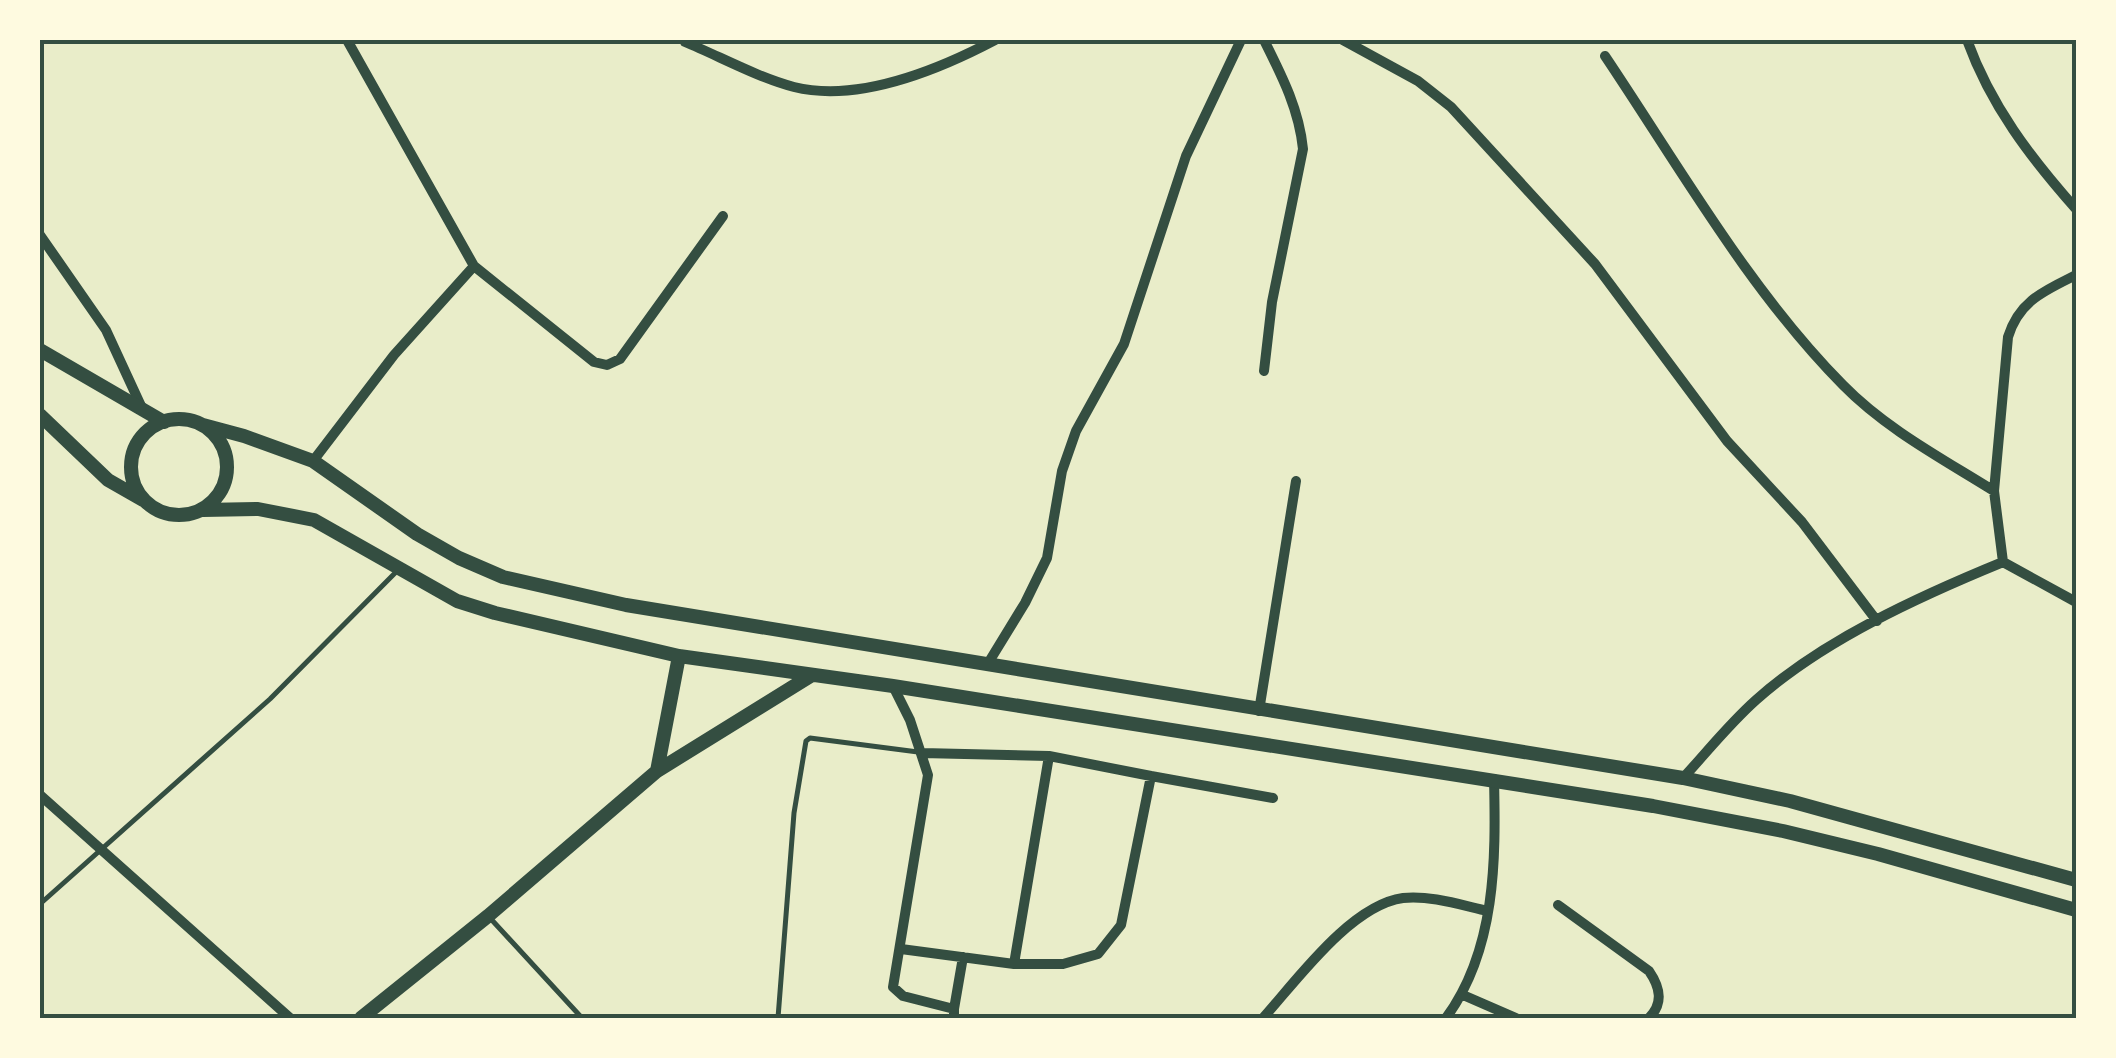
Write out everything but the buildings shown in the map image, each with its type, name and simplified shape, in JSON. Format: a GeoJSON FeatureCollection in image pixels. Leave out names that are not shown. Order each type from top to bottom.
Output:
{"type":"FeatureCollection","features":[{"type":"Feature","properties":{"kind":"street"},"geometry":{"type":"LineString","coordinates":[[347,40],[474,266],[594,362],[607,364],[620,359],[723,216]]}},
{"type":"Feature","properties":{"kind":"street"},"geometry":{"type":"LineString","coordinates":[[685,42],[794,87],[834,91],[936,68],[996,40]]}},
{"type":"Feature","properties":{"kind":"street"},"geometry":{"type":"LineString","coordinates":[[987,664],[1025,603],[1047,558],[1062,472],[1076,431],[1124,344],[1186,156],[1240,40]]}},
{"type":"Feature","properties":{"kind":"street"},"geometry":{"type":"LineString","coordinates":[[1264,40],[1301,124],[1303,149],[1272,302],[1264,371]]}},
{"type":"Feature","properties":{"kind":"street"},"geometry":{"type":"LineString","coordinates":[[1343,40],[1418,81],[1464,122],[1595,264],[1727,441],[1802,522],[1876,620]]}},
{"type":"Feature","properties":{"kind":"street"},"geometry":{"type":"LineString","coordinates":[[1968,40],[2000,114],[2031,159],[2076,209]]}},
{"type":"Feature","properties":{"kind":"street"},"geometry":{"type":"LineString","coordinates":[[1605,56],[1776,310],[1845,388],[1900,432],[1994,491]]}},
{"type":"Feature","properties":{"kind":"street"},"geometry":{"type":"LineString","coordinates":[[40,236],[106,330],[142,408]]}},
{"type":"Feature","properties":{"kind":"street"},"geometry":{"type":"LineString","coordinates":[[313,460],[394,355],[474,266]]}},
{"type":"Feature","properties":{"kind":"street"},"geometry":{"type":"LineString","coordinates":[[2003,562],[1994,491],[2008,337],[2013,320],[2037,294],[2076,275]]}},
{"type":"Feature","properties":{"kind":"street"},"geometry":{"type":"LineString","coordinates":[[40,350],[164,422]]}},
{"type":"Feature","properties":{"kind":"street"},"geometry":{"type":"LineString","coordinates":[[40,416],[108,480],[158,510],[172,515],[258,509],[302,516],[457,601],[678,656],[1494,779],[1783,831],[2076,910]]}},
{"type":"Feature","properties":{"kind":"street"},"geometry":{"type":"LineString","coordinates":[[145,501],[132,476],[132,456],[140,438],[164,422],[184,419],[313,460],[417,534],[503,576],[626,605],[1683,778],[1790,801],[2076,880]]}},
{"type":"Feature","properties":{"kind":"street"},"geometry":{"type":"LineString","coordinates":[[202,510],[221,492],[228,468],[221,443],[203,425]]}},
{"type":"Feature","properties":{"kind":"street"},"geometry":{"type":"LineString","coordinates":[[1260,711],[1296,481]]}},
{"type":"Feature","properties":{"kind":"street"},"geometry":{"type":"LineString","coordinates":[[1683,778],[1731,724],[1787,674],[1876,620],[2003,562]]}},
{"type":"Feature","properties":{"kind":"street"},"geometry":{"type":"LineString","coordinates":[[2003,562],[2076,602]]}},
{"type":"Feature","properties":{"kind":"street"},"geometry":{"type":"LineString","coordinates":[[656,771],[678,656]]}},
{"type":"Feature","properties":{"kind":"street"},"geometry":{"type":"LineString","coordinates":[[360,1018],[488,916],[656,771],[812,675]]}},
{"type":"Feature","properties":{"kind":"street"},"geometry":{"type":"LineString","coordinates":[[893,686],[928,775],[893,987],[954,1014],[963,956]]}},
{"type":"Feature","properties":{"kind":"street"},"geometry":{"type":"LineString","coordinates":[[922,753],[1049,756],[1273,798]]}},
{"type":"Feature","properties":{"kind":"street"},"geometry":{"type":"LineString","coordinates":[[1014,964],[1049,756]]}},
{"type":"Feature","properties":{"kind":"street"},"geometry":{"type":"LineString","coordinates":[[901,949],[1014,964],[1079,961],[1098,954],[1122,925],[1151,776]]}},
{"type":"Feature","properties":{"kind":"street"},"geometry":{"type":"LineString","coordinates":[[1446,1018],[1463,995],[1488,910],[1496,861],[1494,779]]}},
{"type":"Feature","properties":{"kind":"street"},"geometry":{"type":"LineString","coordinates":[[40,796],[290,1018]]}},
{"type":"Feature","properties":{"kind":"street"},"geometry":{"type":"LineString","coordinates":[[1263,1018],[1342,932],[1368,910],[1402,898],[1433,899],[1488,910]]}},
{"type":"Feature","properties":{"kind":"street"},"geometry":{"type":"LineString","coordinates":[[1558,905],[1649,971],[1658,984],[1660,997],[1649,1018]]}},
{"type":"Feature","properties":{"kind":"street"},"geometry":{"type":"LineString","coordinates":[[1463,995],[1516,1018]]}},
{"type":"Feature","properties":{"kind":"lane"},"geometry":{"type":"LineString","coordinates":[[40,904],[270,698],[400,568]]}},
{"type":"Feature","properties":{"kind":"lane"},"geometry":{"type":"LineString","coordinates":[[778,1018],[794,813],[806,741],[810,738],[922,753]]}},
{"type":"Feature","properties":{"kind":"lane"},"geometry":{"type":"LineString","coordinates":[[488,916],[582,1018]]}}]}
